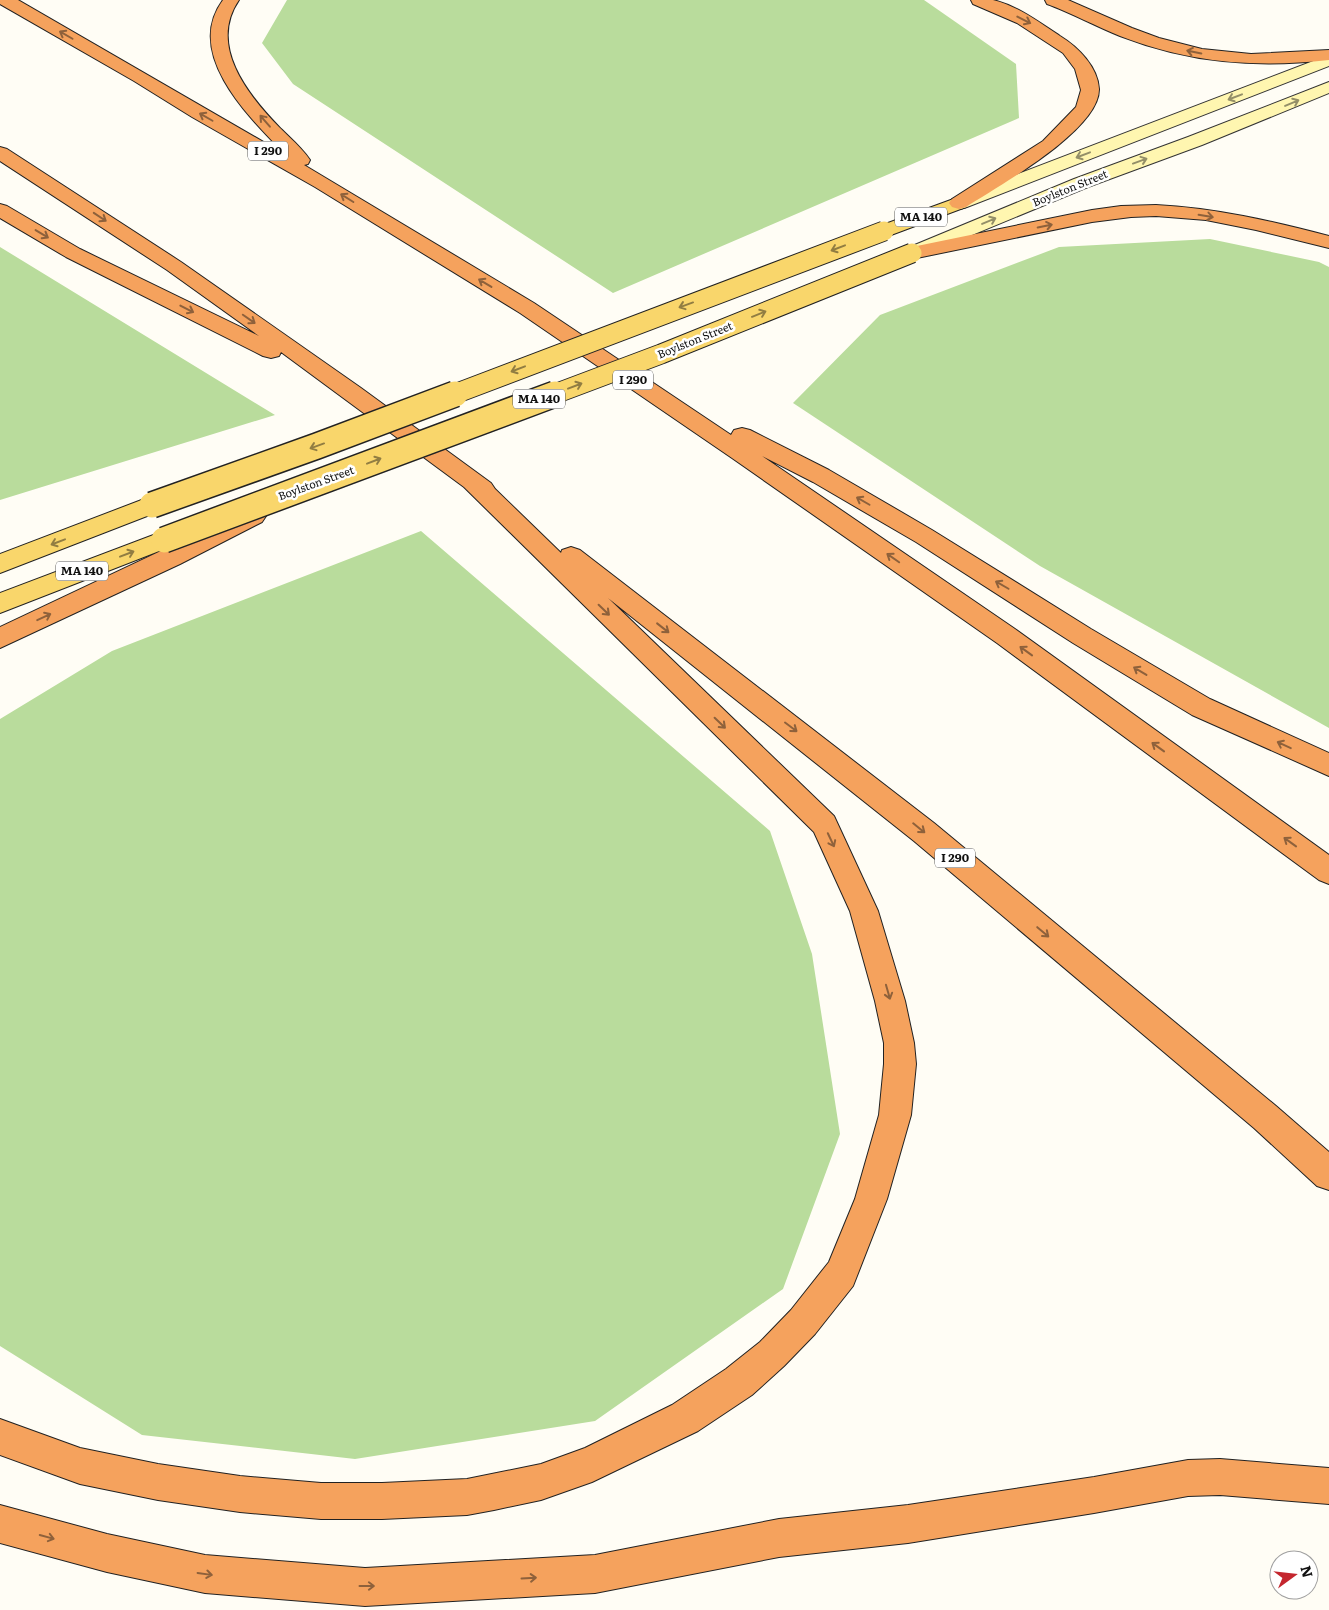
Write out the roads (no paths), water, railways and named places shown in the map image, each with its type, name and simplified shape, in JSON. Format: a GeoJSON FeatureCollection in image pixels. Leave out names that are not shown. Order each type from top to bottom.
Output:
{"type":"FeatureCollection","features":[{"type":"Feature","properties":{"kind":"highway","name":"I 290"},"geometry":{"type":"LineString","coordinates":[[6,0],[322,183],[527,308],[1006,636],[1329,870]]}},
{"type":"Feature","properties":{"kind":"highway"},"geometry":{"type":"LineString","coordinates":[[231,0],[220,19],[218,40],[228,70],[245,101],[322,183]]}},
{"type":"Feature","properties":{"kind":"highway"},"geometry":{"type":"LineString","coordinates":[[959,203],[1050,145],[1084,109],[1090,90],[1084,69],[1070,49],[1023,19],[979,0]]}},
{"type":"Feature","properties":{"kind":"highway"},"geometry":{"type":"LineString","coordinates":[[1052,0],[1126,32],[1169,47],[1195,53],[1253,60],[1329,54]]}},
{"type":"Feature","properties":{"kind":"highway","name":"I 290"},"geometry":{"type":"LineString","coordinates":[[0,153],[174,266],[469,478],[895,808],[1265,1117],[1329,1174]]}},
{"type":"Feature","properties":{"kind":"highway"},"geometry":{"type":"LineString","coordinates":[[0,210],[73,253],[353,393]]}},
{"type":"Feature","properties":{"kind":"highway"},"geometry":{"type":"LineString","coordinates":[[912,253],[963,245],[1070,220],[1130,210],[1163,211],[1220,218],[1274,228],[1329,242]]}},
{"type":"Feature","properties":{"kind":"highway"},"geometry":{"type":"LineString","coordinates":[[635,381],[820,476],[924,536],[1082,636],[1201,707],[1329,765]]}},
{"type":"Feature","properties":{"kind":"highway"},"geometry":{"type":"LineString","coordinates":[[0,1436],[29,1449],[80,1466],[158,1482],[240,1494],[321,1501],[382,1502],[467,1497],[494,1492],[541,1482],[592,1464],[685,1418],[739,1382],[772,1354],[803,1322],[841,1274],[871,1199],[895,1115],[900,1064],[899,1043],[890,1001],[864,911],[824,824],[469,478]]}},
{"type":"Feature","properties":{"kind":"highway"},"geometry":{"type":"LineString","coordinates":[[0,638],[167,549],[313,484]]}},
{"type":"Feature","properties":{"kind":"highway"},"geometry":{"type":"LineString","coordinates":[[0,1524],[107,1553],[205,1574],[365,1587],[595,1574],[779,1538],[908,1524],[1094,1496],[1188,1478],[1220,1477],[1329,1486]]}},
{"type":"Feature","properties":{"kind":"main road","name":"Boylston Street"},"geometry":{"type":"LineString","coordinates":[[0,564],[959,203],[1329,60]]}},
{"type":"Feature","properties":{"kind":"main road","name":"Boylston Street"},"geometry":{"type":"LineString","coordinates":[[313,484],[660,354],[1081,183],[1255,118],[1329,86]]}},
{"type":"Feature","properties":{"kind":"main road","name":"MA 140"},"geometry":{"type":"LineString","coordinates":[[0,603],[167,549]]}}]}
